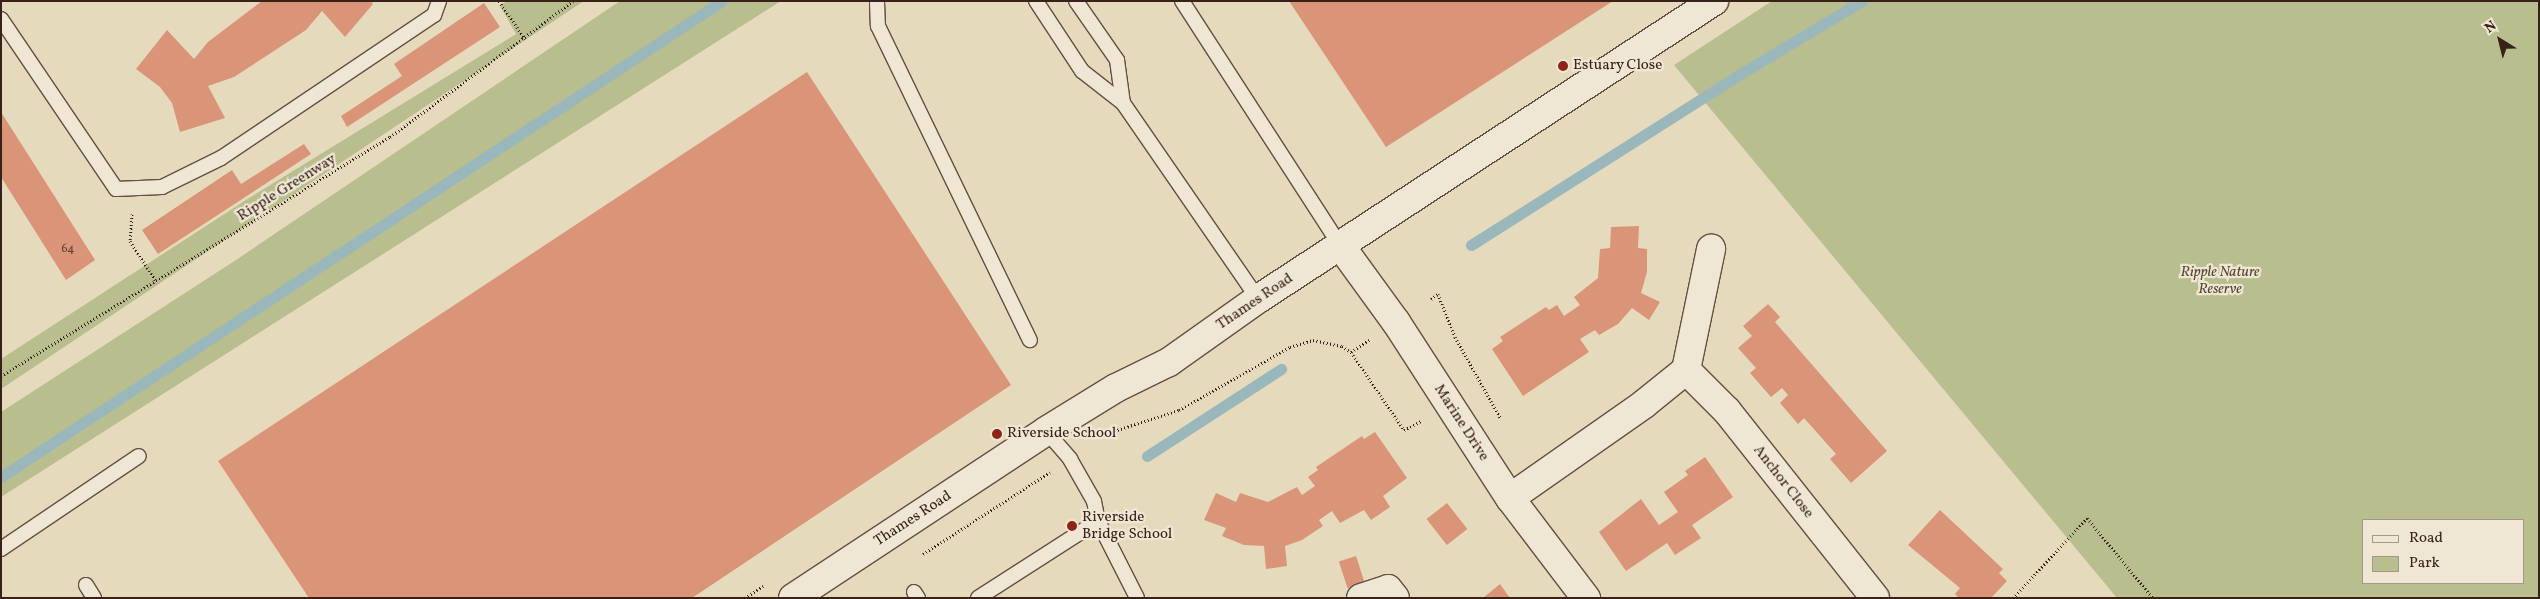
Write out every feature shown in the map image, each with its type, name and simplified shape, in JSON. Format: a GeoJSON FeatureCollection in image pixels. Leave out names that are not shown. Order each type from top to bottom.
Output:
{"type":"FeatureCollection","features":[{"type":"Feature","properties":{"kind":"street","name":"Thames Road"},"geometry":{"type":"LineString","coordinates":[[793,598],[1046,431],[1116,388],[1169,362],[1258,298],[1714,1]]}},
{"type":"Feature","properties":{"kind":"street","name":"Marine Drive"},"geometry":{"type":"LineString","coordinates":[[1340,245],[1396,322],[1510,498],[1586,598]]}},
{"type":"Feature","properties":{"kind":"street"},"geometry":{"type":"LineString","coordinates":[[1510,498],[1644,404],[1686,370],[1711,249]]}},
{"type":"Feature","properties":{"kind":"street","name":"Anchor Close"},"geometry":{"type":"LineString","coordinates":[[1686,370],[1727,410],[1875,598]]}},
{"type":"Feature","properties":{"kind":"street"},"geometry":{"type":"LineString","coordinates":[[1361,598],[1388,589],[1395,598]]}},
{"type":"Feature","properties":{"kind":"lane"},"geometry":{"type":"LineString","coordinates":[[1,19],[116,189],[162,187],[221,158],[434,15],[439,1]]}},
{"type":"Feature","properties":{"kind":"lane"},"geometry":{"type":"LineString","coordinates":[[877,1],[878,26],[1030,340]]}},
{"type":"Feature","properties":{"kind":"lane"},"geometry":{"type":"LineString","coordinates":[[1036,1],[1082,71],[1123,103],[1258,298]]}},
{"type":"Feature","properties":{"kind":"lane"},"geometry":{"type":"LineString","coordinates":[[1076,1],[1117,60],[1123,103]]}},
{"type":"Feature","properties":{"kind":"lane"},"geometry":{"type":"LineString","coordinates":[[1182,1],[1340,245]]}},
{"type":"Feature","properties":{"kind":"lane"},"geometry":{"type":"LineString","coordinates":[[1046,431],[1070,459],[1091,495],[1098,521],[1137,598]]}},
{"type":"Feature","properties":{"kind":"lane"},"geometry":{"type":"LineString","coordinates":[[1,549],[139,456]]}},
{"type":"Feature","properties":{"kind":"lane"},"geometry":{"type":"LineString","coordinates":[[978,598],[1098,521]]}},
{"type":"Feature","properties":{"kind":"lane"},"geometry":{"type":"LineString","coordinates":[[86,585],[94,598]]}},
{"type":"Feature","properties":{"kind":"path"},"geometry":{"type":"LineString","coordinates":[[499,1],[526,39]]}},
{"type":"Feature","properties":{"kind":"path","name":"Ripple Greenway"},"geometry":{"type":"LineString","coordinates":[[1,376],[390,136],[526,39],[574,1]]}},
{"type":"Feature","properties":{"kind":"path"},"geometry":{"type":"LineString","coordinates":[[135,188],[130,241],[156,282]]}},
{"type":"Feature","properties":{"kind":"path"},"geometry":{"type":"LineString","coordinates":[[1431,299],[1438,294],[1455,337],[1502,421]]}},
{"type":"Feature","properties":{"kind":"path"},"geometry":{"type":"LineString","coordinates":[[1369,340],[1351,352],[1404,430],[1416,422]]}},
{"type":"Feature","properties":{"kind":"path"},"geometry":{"type":"LineString","coordinates":[[2013,598],[2087,518],[2153,598]]}},
{"type":"Feature","properties":{"kind":"green space"},"geometry":{"type":"Polygon","coordinates":[[[507,1],[584,1],[1,389],[1,359],[249,198],[516,34],[500,6],[507,1]]]}},
{"type":"Feature","properties":{"kind":"green space"},"geometry":{"type":"Polygon","coordinates":[[[620,1],[781,1],[1,497],[1,412],[236,260],[620,1]]]}},
{"type":"Feature","properties":{"kind":"green space","name":"Ripple Nature Reserve"},"geometry":{"type":"Polygon","coordinates":[[[1772,1],[2539,1],[2539,598],[2117,598],[1674,65],[1772,1]]]}},
{"type":"Feature","properties":{"kind":"building"},"geometry":{"type":"Polygon","coordinates":[[[262,1],[371,1],[373,4],[345,37],[322,11],[306,30],[234,77],[208,86],[225,118],[180,132],[172,103],[160,87],[136,69],[167,30],[194,59],[208,42],[262,1]]]}},
{"type":"Feature","properties":{"kind":"building"},"geometry":{"type":"Polygon","coordinates":[[[1289,1],[1613,1],[1386,147],[1289,1]]]}},
{"type":"Feature","properties":{"kind":"building"},"geometry":{"type":"Polygon","coordinates":[[[484,3],[500,27],[347,127],[341,116],[402,76],[394,64],[484,3]]]}},
{"type":"Feature","properties":{"kind":"building"},"geometry":{"type":"Polygon","coordinates":[[[807,72],[1011,385],[692,598],[309,598],[218,461],[807,72]]]}},
{"type":"Feature","properties":{"kind":"building"},"geometry":{"type":"Polygon","coordinates":[[[1,112],[95,260],[66,280],[1,177],[1,112]]]}},
{"type":"Feature","properties":{"kind":"building"},"geometry":{"type":"Polygon","coordinates":[[[304,144],[311,154],[158,254],[142,230],[232,170],[241,184],[304,144]]]}},
{"type":"Feature","properties":{"kind":"building"},"geometry":{"type":"Polygon","coordinates":[[[1639,226],[1638,248],[1647,249],[1647,272],[1641,293],[1660,302],[1649,320],[1632,308],[1618,324],[1599,335],[1595,330],[1580,339],[1589,352],[1523,396],[1492,349],[1503,341],[1500,337],[1546,307],[1549,310],[1557,305],[1564,316],[1580,305],[1574,297],[1598,278],[1600,249],[1610,248],[1611,227],[1639,226]]]}},
{"type":"Feature","properties":{"kind":"building"},"geometry":{"type":"Polygon","coordinates":[[[1768,304],[1780,317],[1775,322],[1887,451],[1851,483],[1830,459],[1836,454],[1804,418],[1798,424],[1780,403],[1788,395],[1782,388],[1771,397],[1750,373],[1756,368],[1738,348],[1752,336],[1743,326],[1768,304]]]}},
{"type":"Feature","properties":{"kind":"building"},"geometry":{"type":"Polygon","coordinates":[[[1375,432],[1407,478],[1383,496],[1390,507],[1371,520],[1364,510],[1340,523],[1332,511],[1319,520],[1323,526],[1302,540],[1285,546],[1287,566],[1266,569],[1264,546],[1244,545],[1222,536],[1226,528],[1204,520],[1216,493],[1236,502],[1240,493],[1268,502],[1297,487],[1302,495],[1315,486],[1308,477],[1318,470],[1316,467],[1362,436],[1364,439],[1375,432]]]}},
{"type":"Feature","properties":{"kind":"building"},"geometry":{"type":"Polygon","coordinates":[[[1705,457],[1733,497],[1692,525],[1701,538],[1675,555],[1667,543],[1626,571],[1599,532],[1641,499],[1659,525],[1678,512],[1664,492],[1688,475],[1685,471],[1705,457]]]}},
{"type":"Feature","properties":{"kind":"building"},"geometry":{"type":"Polygon","coordinates":[[[1447,503],[1467,529],[1447,545],[1427,519],[1447,503]]]}},
{"type":"Feature","properties":{"kind":"building"},"geometry":{"type":"Polygon","coordinates":[[[1940,510],[2003,569],[1999,573],[2007,581],[1991,598],[1959,598],[1955,594],[1960,588],[1908,545],[1940,510]]]}},
{"type":"Feature","properties":{"kind":"building"},"geometry":{"type":"Polygon","coordinates":[[[1356,556],[1365,583],[1348,588],[1339,562],[1356,556]]]}},
{"type":"Feature","properties":{"kind":"building"},"geometry":{"type":"Polygon","coordinates":[[[1500,584],[1510,598],[1483,598],[1500,584]]]}},
{"type":"Feature","properties":{"kind":"waterway"},"geometry":{"type":"LineString","coordinates":[[1,477],[722,1]]}},
{"type":"Feature","properties":{"kind":"waterway"},"geometry":{"type":"LineString","coordinates":[[1471,245],[1737,76],[1862,1]]}},
{"type":"Feature","properties":{"kind":"waterway"},"geometry":{"type":"LineString","coordinates":[[1147,456],[1281,369]]}},
{"type":"Feature","properties":{"kind":"place","name":"Estuary Close"},"geometry":{"type":"Point","coordinates":[1563,66]}},
{"type":"Feature","properties":{"kind":"place","name":"Riverside School"},"geometry":{"type":"Point","coordinates":[997,434]}},
{"type":"Feature","properties":{"kind":"place","name":"Riverside Bridge School"},"geometry":{"type":"Point","coordinates":[1072,526]}}]}
